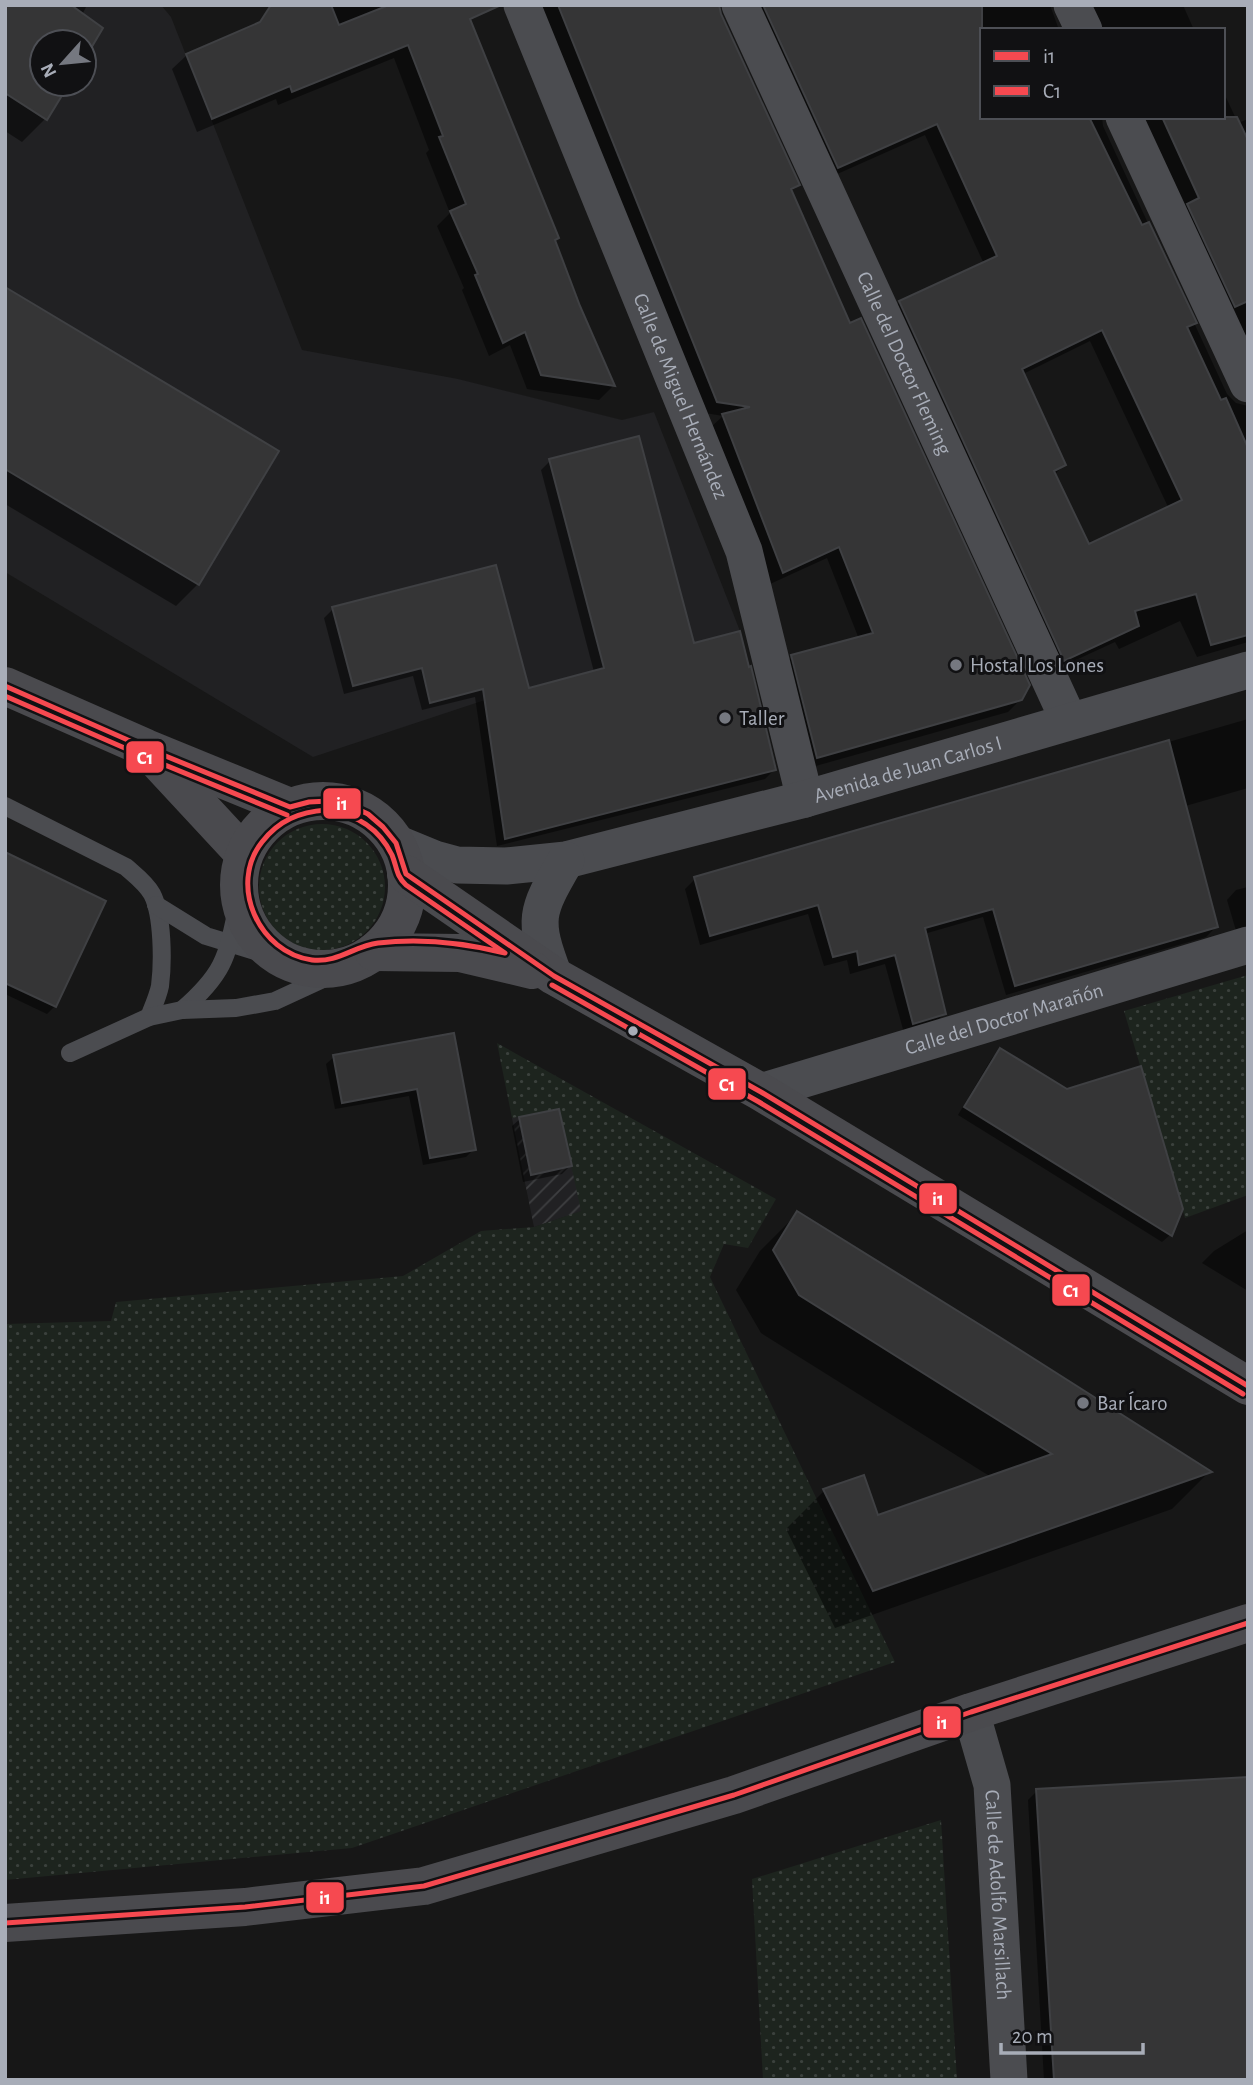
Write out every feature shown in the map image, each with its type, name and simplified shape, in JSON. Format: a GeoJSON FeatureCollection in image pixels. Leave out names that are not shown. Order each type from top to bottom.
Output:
{"type":"FeatureCollection","features":[{"type":"Feature","properties":{"kind":"main road"},"geometry":{"type":"LineString","coordinates":[[5,686],[290,807]]}},
{"type":"Feature","properties":{"kind":"main road"},"geometry":{"type":"LineString","coordinates":[[146,748],[244,854]]}},
{"type":"Feature","properties":{"kind":"main road"},"geometry":{"type":"LineString","coordinates":[[364,958],[390,936],[401,917],[407,896],[401,859],[383,827],[368,814],[349,805],[329,801],[290,807],[271,818],[255,834],[244,854],[239,876],[239,900],[246,922],[259,941],[278,958],[302,967],[327,970],[364,958],[460,953],[554,976]]}},
{"type":"Feature","properties":{"kind":"main road"},"geometry":{"type":"LineString","coordinates":[[401,859],[554,976],[761,1092],[1248,1386]]}},
{"type":"Feature","properties":{"kind":"main road"},"geometry":{"type":"LineString","coordinates":[[5,1923],[245,1907],[424,1886],[734,1796],[971,1712],[1248,1623]]}},
{"type":"Feature","properties":{"kind":"street","name":"Calle de Miguel Hernández"},"geometry":{"type":"LineString","coordinates":[[522,5],[744,551],[805,799]]}},
{"type":"Feature","properties":{"kind":"street","name":"Calle del Doctor Fleming"},"geometry":{"type":"LineString","coordinates":[[740,5],[1069,721]]}},
{"type":"Feature","properties":{"kind":"street"},"geometry":{"type":"LineString","coordinates":[[1072,5],[1083,28]]}},
{"type":"Feature","properties":{"kind":"street"},"geometry":{"type":"LineString","coordinates":[[1125,119],[1248,384]]}},
{"type":"Feature","properties":{"kind":"street","name":"Avenida de Juan Carlos I"},"geometry":{"type":"LineString","coordinates":[[401,859],[435,859],[457,865],[506,866],[566,860],[805,799],[1248,670]]}},
{"type":"Feature","properties":{"kind":"street"},"geometry":{"type":"LineString","coordinates":[[554,976],[542,943],[539,920],[545,898],[566,860]]}},
{"type":"Feature","properties":{"kind":"street","name":"Calle del Doctor Marañón"},"geometry":{"type":"LineString","coordinates":[[761,1092],[1248,945]]}},
{"type":"Feature","properties":{"kind":"street","name":"Calle de Adolfo Marsillach"},"geometry":{"type":"LineString","coordinates":[[971,1712],[992,1785],[1009,2080]]}},
{"type":"Feature","properties":{"kind":"lane"},"geometry":{"type":"LineString","coordinates":[[5,806],[126,867],[146,886],[156,905],[161,953],[160,988],[149,1017]]}},
{"type":"Feature","properties":{"kind":"lane"},"geometry":{"type":"LineString","coordinates":[[182,1010],[216,977],[222,966],[230,944],[239,900]]}},
{"type":"Feature","properties":{"kind":"lane"},"geometry":{"type":"LineString","coordinates":[[156,905],[206,936],[278,958]]}},
{"type":"Feature","properties":{"kind":"lane"},"geometry":{"type":"LineString","coordinates":[[70,1053],[149,1017],[182,1010],[236,1008],[275,1001],[364,958]]}},
{"type":"Feature","properties":{"kind":"shaded area"},"geometry":{"type":"Polygon","coordinates":[[[5,5],[161,5],[171,17],[302,350],[458,379],[622,420],[654,412],[740,631],[485,700],[313,757],[5,572],[5,5]]]}},
{"type":"Feature","properties":{"kind":"shaded area"},"geometry":{"type":"Polygon","coordinates":[[[322,824],[346,829],[366,843],[380,863],[385,887],[380,911],[366,931],[346,945],[322,950],[298,945],[278,931],[264,911],[259,887],[264,863],[278,843],[298,829],[322,824]]]}},
{"type":"Feature","properties":{"kind":"shaded area"},"geometry":{"type":"Polygon","coordinates":[[[1248,975],[1248,1195],[1185,1218],[1124,1011],[1248,975]]]}},
{"type":"Feature","properties":{"kind":"shaded area"},"geometry":{"type":"Polygon","coordinates":[[[497,1043],[776,1199],[748,1248],[724,1244],[710,1277],[895,1662],[352,1848],[5,1880],[5,1324],[111,1321],[116,1302],[403,1276],[481,1231],[534,1227],[581,1211],[559,1109],[512,1118],[497,1043]]]}},
{"type":"Feature","properties":{"kind":"shaded area"},"geometry":{"type":"Polygon","coordinates":[[[559,1109],[582,1211],[534,1227],[512,1118],[559,1109]]]}},
{"type":"Feature","properties":{"kind":"shaded area"},"geometry":{"type":"Polygon","coordinates":[[[941,1820],[957,2080],[763,2080],[752,1879],[941,1820]]]}},
{"type":"Feature","properties":{"kind":"building"},"geometry":{"type":"Polygon","coordinates":[[[5,5],[71,5],[103,28],[98,36],[98,28],[28,28],[28,98],[60,98],[47,120],[5,93],[5,5]]]}},
{"type":"Feature","properties":{"kind":"building"},"geometry":{"type":"Polygon","coordinates":[[[271,5],[331,5],[339,25],[389,5],[501,5],[470,19],[559,238],[555,240],[580,306],[615,386],[541,375],[525,332],[503,343],[475,275],[478,274],[450,211],[466,204],[439,137],[443,136],[408,45],[292,92],[290,86],[212,119],[186,54],[260,22],[271,5]]]}},
{"type":"Feature","properties":{"kind":"building"},"geometry":{"type":"Polygon","coordinates":[[[558,5],[719,5],[800,185],[791,189],[850,323],[861,318],[1030,685],[1022,700],[817,758],[791,655],[873,633],[839,547],[783,573],[722,414],[750,407],[717,402],[558,5]]]}},
{"type":"Feature","properties":{"kind":"building"},"geometry":{"type":"Polygon","coordinates":[[[763,5],[982,5],[980,119],[1090,119],[1142,225],[1149,222],[1197,323],[1187,327],[1221,400],[1226,398],[1248,448],[1248,635],[1211,645],[1196,594],[1135,611],[1139,626],[1064,661],[899,301],[997,256],[937,124],[838,168],[763,5]],[[1102,330],[1022,369],[1066,465],[1054,471],[1089,544],[1182,500],[1102,330]]]}},
{"type":"Feature","properties":{"kind":"building"},"geometry":{"type":"Polygon","coordinates":[[[1237,117],[1248,140],[1248,301],[1235,307],[1187,204],[1199,198],[1163,119],[1237,117]]]}},
{"type":"Feature","properties":{"kind":"building"},"geometry":{"type":"Polygon","coordinates":[[[5,287],[279,451],[199,585],[5,469],[5,287]]]}},
{"type":"Feature","properties":{"kind":"building"},"geometry":{"type":"Polygon","coordinates":[[[639,436],[694,643],[740,631],[776,770],[505,839],[483,689],[430,703],[422,668],[353,686],[332,607],[496,565],[529,688],[604,668],[549,459],[639,436]]]}},
{"type":"Feature","properties":{"kind":"building"},"geometry":{"type":"Polygon","coordinates":[[[1169,740],[1218,927],[1015,986],[993,909],[925,928],[946,1014],[913,1024],[895,955],[859,965],[857,951],[833,957],[818,905],[710,936],[694,877],[1169,740]]]}},
{"type":"Feature","properties":{"kind":"building"},"geometry":{"type":"Polygon","coordinates":[[[5,852],[106,901],[56,1007],[5,983],[5,852]]]}},
{"type":"Feature","properties":{"kind":"building"},"geometry":{"type":"Polygon","coordinates":[[[454,1033],[476,1150],[430,1158],[417,1089],[342,1103],[333,1055],[454,1033]]]}},
{"type":"Feature","properties":{"kind":"building"},"geometry":{"type":"Polygon","coordinates":[[[1000,1048],[1067,1089],[1141,1066],[1183,1209],[1172,1236],[964,1107],[1000,1048]]]}},
{"type":"Feature","properties":{"kind":"building"},"geometry":{"type":"Polygon","coordinates":[[[559,1109],[572,1166],[531,1175],[519,1117],[559,1109]]]}},
{"type":"Feature","properties":{"kind":"building"},"geometry":{"type":"Polygon","coordinates":[[[797,1211],[1212,1472],[873,1591],[823,1489],[864,1475],[878,1515],[1052,1454],[799,1295],[773,1250],[797,1211]]]}},
{"type":"Feature","properties":{"kind":"building"},"geometry":{"type":"Polygon","coordinates":[[[1248,1777],[1248,2080],[1054,2080],[1036,1789],[1248,1777]]]}},
{"type":"Feature","properties":{"kind":"transit line","name":"i1"},"geometry":{"type":"LineString","coordinates":[[5,686],[290,807],[329,801],[349,805],[368,814],[396,843],[406,874],[554,976],[761,1092],[1248,1386]]}},
{"type":"Feature","properties":{"kind":"transit line","name":"C1"},"geometry":{"type":"LineString","coordinates":[[5,696],[287,815]]}},
{"type":"Feature","properties":{"kind":"transit line","name":"C1"},"geometry":{"type":"LineString","coordinates":[[326,810],[347,815],[373,830],[387,845],[398,875],[406,885],[505,953],[442,942],[410,941],[378,943],[338,957],[312,960],[293,955],[277,945],[254,914],[248,878],[252,859],[262,842],[283,823],[299,815],[326,810]]}},
{"type":"Feature","properties":{"kind":"transit line","name":"C1"},"geometry":{"type":"LineString","coordinates":[[552,985],[759,1102],[1243,1394]]}},
{"type":"Feature","properties":{"kind":"transit line","name":"i1"},"geometry":{"type":"LineString","coordinates":[[5,1923],[245,1907],[424,1886],[734,1795],[971,1712],[1248,1623]]}},
{"type":"Feature","properties":{"kind":"place","name":"Hostal Los Lones"},"geometry":{"type":"Point","coordinates":[956,665]}},
{"type":"Feature","properties":{"kind":"place","name":"Taller"},"geometry":{"type":"Point","coordinates":[725,718]}},
{"type":"Feature","properties":{"kind":"place","name":"Bar Ícaro"},"geometry":{"type":"Point","coordinates":[1083,1403]}}]}
